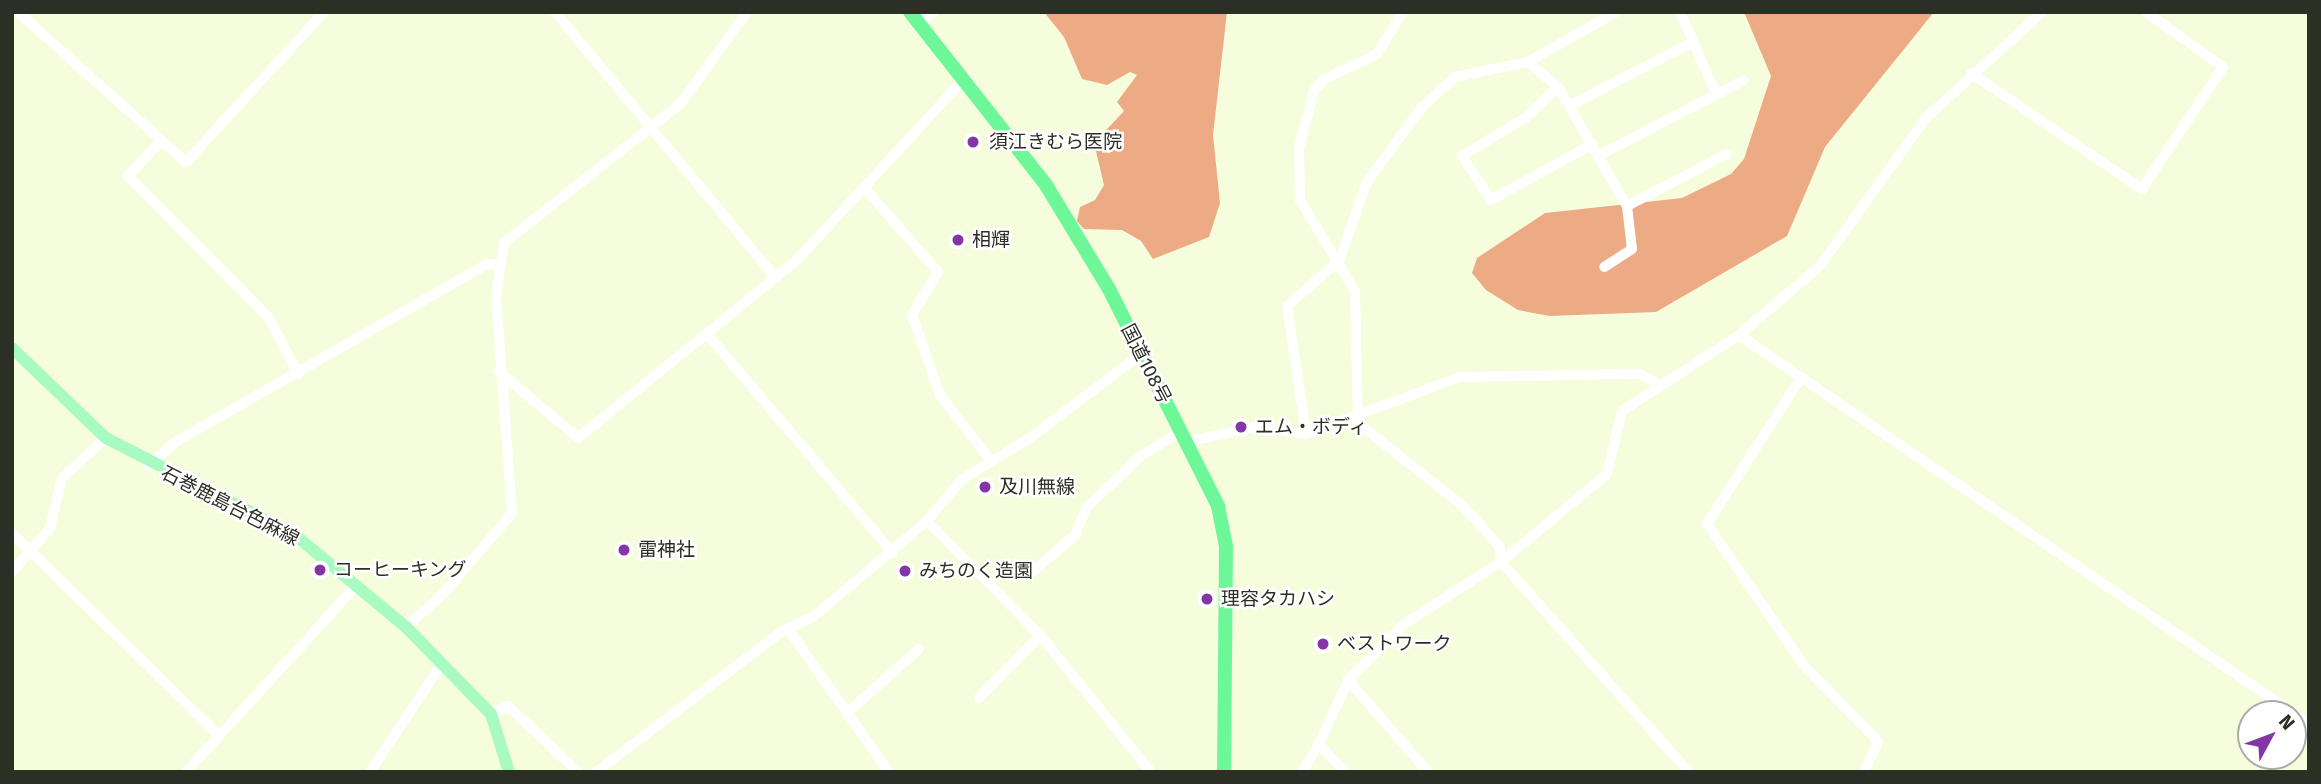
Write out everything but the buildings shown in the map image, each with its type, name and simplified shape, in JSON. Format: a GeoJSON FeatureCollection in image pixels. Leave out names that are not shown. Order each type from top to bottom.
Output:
{"type":"FeatureCollection","features":[{"type":"Feature","properties":{"kind":"highway","name":"国道108号"},"geometry":{"type":"LineString","coordinates":[[915,17],[967,77],[1046,185],[1141,355],[1224,525],[1224,772]]}},
{"type":"Feature","properties":{"kind":"main road","name":"石巻鹿島台色麻線"},"geometry":{"type":"LineString","coordinates":[[12,348],[106,438],[149,465],[295,535],[357,585],[443,662],[491,714],[509,772]]}},
{"type":"Feature","properties":{"kind":"street"},"geometry":{"type":"LineString","coordinates":[[18,12],[160,142],[186,162],[324,12]]}},
{"type":"Feature","properties":{"kind":"street"},"geometry":{"type":"LineString","coordinates":[[555,12],[776,278]]}},
{"type":"Feature","properties":{"kind":"street"},"geometry":{"type":"LineString","coordinates":[[406,627],[457,579],[512,513],[509,433],[498,372],[497,265],[508,236],[652,129],[681,103],[747,12]]}},
{"type":"Feature","properties":{"kind":"street"},"geometry":{"type":"LineString","coordinates":[[915,17],[933,12]]}},
{"type":"Feature","properties":{"kind":"street"},"geometry":{"type":"LineString","coordinates":[[1403,12],[1377,54],[1323,79],[1308,111],[1296,179],[1300,200],[1355,291],[1358,423],[1462,505],[1500,547],[1501,562],[1605,671],[1689,772]]}},
{"type":"Feature","properties":{"kind":"street"},"geometry":{"type":"LineString","coordinates":[[1306,434],[1287,306],[1339,261],[1367,182],[1422,107],[1475,68],[1528,62],[1616,12]]}},
{"type":"Feature","properties":{"kind":"street"},"geometry":{"type":"LineString","coordinates":[[1680,12],[1716,94]]}},
{"type":"Feature","properties":{"kind":"street"},"geometry":{"type":"LineString","coordinates":[[1302,772],[1319,744],[1348,680],[1404,624],[1501,562],[1607,474],[1622,411],[1739,335],[1832,253],[1926,118],[1970,73],[2042,12]]}},
{"type":"Feature","properties":{"kind":"street"},"geometry":{"type":"LineString","coordinates":[[1970,73],[2142,189],[2224,67],[2146,12]]}},
{"type":"Feature","properties":{"kind":"street"},"geometry":{"type":"LineString","coordinates":[[1571,105],[1693,42]]}},
{"type":"Feature","properties":{"kind":"street"},"geometry":{"type":"LineString","coordinates":[[1528,62],[1559,87],[1627,206],[1632,249],[1604,267]]}},
{"type":"Feature","properties":{"kind":"street"},"geometry":{"type":"LineString","coordinates":[[498,372],[578,438],[776,278],[866,190],[967,77]]}},
{"type":"Feature","properties":{"kind":"street"},"geometry":{"type":"LineString","coordinates":[[1600,156],[1744,80]]}},
{"type":"Feature","properties":{"kind":"street"},"geometry":{"type":"LineString","coordinates":[[1559,87],[1525,118],[1462,156],[1491,200],[1593,144]]}},
{"type":"Feature","properties":{"kind":"street"},"geometry":{"type":"LineString","coordinates":[[160,142],[128,176],[269,318],[298,374]]}},
{"type":"Feature","properties":{"kind":"street"},"geometry":{"type":"LineString","coordinates":[[1627,206],[1727,154]]}},
{"type":"Feature","properties":{"kind":"street"},"geometry":{"type":"LineString","coordinates":[[866,190],[938,272],[912,316],[940,395],[990,461]]}},
{"type":"Feature","properties":{"kind":"street"},"geometry":{"type":"LineString","coordinates":[[149,465],[177,441],[487,264],[497,265]]}},
{"type":"Feature","properties":{"kind":"street"},"geometry":{"type":"LineString","coordinates":[[708,335],[893,553]]}},
{"type":"Feature","properties":{"kind":"street"},"geometry":{"type":"LineString","coordinates":[[1739,335],[2309,724]]}},
{"type":"Feature","properties":{"kind":"street"},"geometry":{"type":"LineString","coordinates":[[597,772],[788,629],[813,617],[893,553],[927,521],[962,479],[1141,355]]}},
{"type":"Feature","properties":{"kind":"street"},"geometry":{"type":"LineString","coordinates":[[1028,576],[1075,534],[1086,508],[1142,455],[1183,437],[1255,427],[1306,434],[1460,377],[1640,374],[1660,385]]}},
{"type":"Feature","properties":{"kind":"street"},"geometry":{"type":"LineString","coordinates":[[1800,379],[1707,524],[1805,667],[1878,741],[1864,772]]}},
{"type":"Feature","properties":{"kind":"street"},"geometry":{"type":"LineString","coordinates":[[12,572],[50,528],[62,478],[106,438]]}},
{"type":"Feature","properties":{"kind":"street"},"geometry":{"type":"LineString","coordinates":[[927,521],[1040,635],[1151,772]]}},
{"type":"Feature","properties":{"kind":"street"},"geometry":{"type":"LineString","coordinates":[[12,534],[219,736]]}},
{"type":"Feature","properties":{"kind":"street"},"geometry":{"type":"LineString","coordinates":[[186,772],[357,585]]}},
{"type":"Feature","properties":{"kind":"street"},"geometry":{"type":"LineString","coordinates":[[788,629],[889,772]]}},
{"type":"Feature","properties":{"kind":"street"},"geometry":{"type":"LineString","coordinates":[[979,698],[1040,635]]}},
{"type":"Feature","properties":{"kind":"street"},"geometry":{"type":"LineString","coordinates":[[848,712],[919,649]]}},
{"type":"Feature","properties":{"kind":"street"},"geometry":{"type":"LineString","coordinates":[[370,772],[443,662]]}},
{"type":"Feature","properties":{"kind":"street"},"geometry":{"type":"LineString","coordinates":[[1348,680],[1429,772]]}},
{"type":"Feature","properties":{"kind":"street"},"geometry":{"type":"LineString","coordinates":[[491,714],[508,706],[578,772]]}},
{"type":"Feature","properties":{"kind":"street"},"geometry":{"type":"LineString","coordinates":[[1319,744],[1345,772]]}},
{"type":"Feature","properties":{"kind":"shaded area"},"geometry":{"type":"Polygon","coordinates":[[[1044,12],[1227,12],[1213,135],[1220,203],[1209,237],[1153,259],[1141,241],[1122,230],[1084,229],[1077,221],[1080,207],[1095,200],[1104,185],[1094,143],[1124,111],[1117,102],[1137,75],[1130,72],[1107,85],[1082,79],[1064,37],[1044,12]]]}},
{"type":"Feature","properties":{"kind":"shaded area"},"geometry":{"type":"Polygon","coordinates":[[[1744,12],[1934,12],[1825,147],[1787,236],[1656,312],[1549,316],[1518,310],[1486,290],[1472,273],[1477,258],[1545,213],[1682,198],[1731,174],[1744,159],[1771,76],[1744,12]]]}},
{"type":"Feature","properties":{"kind":"place","name":"須江きむら医院"},"geometry":{"type":"Point","coordinates":[973,142]}},
{"type":"Feature","properties":{"kind":"place","name":"相輝"},"geometry":{"type":"Point","coordinates":[958,240]}},
{"type":"Feature","properties":{"kind":"place","name":"エム・ボディ"},"geometry":{"type":"Point","coordinates":[1241,427]}},
{"type":"Feature","properties":{"kind":"place","name":"及川無線"},"geometry":{"type":"Point","coordinates":[985,487]}},
{"type":"Feature","properties":{"kind":"place","name":"雷神社"},"geometry":{"type":"Point","coordinates":[624,550]}},
{"type":"Feature","properties":{"kind":"place","name":"コーヒーキング"},"geometry":{"type":"Point","coordinates":[320,570]}},
{"type":"Feature","properties":{"kind":"place","name":"みちのく造園"},"geometry":{"type":"Point","coordinates":[905,571]}},
{"type":"Feature","properties":{"kind":"place","name":"理容タカハシ"},"geometry":{"type":"Point","coordinates":[1207,599]}},
{"type":"Feature","properties":{"kind":"place","name":"ベストワーク"},"geometry":{"type":"Point","coordinates":[1323,644]}}]}
